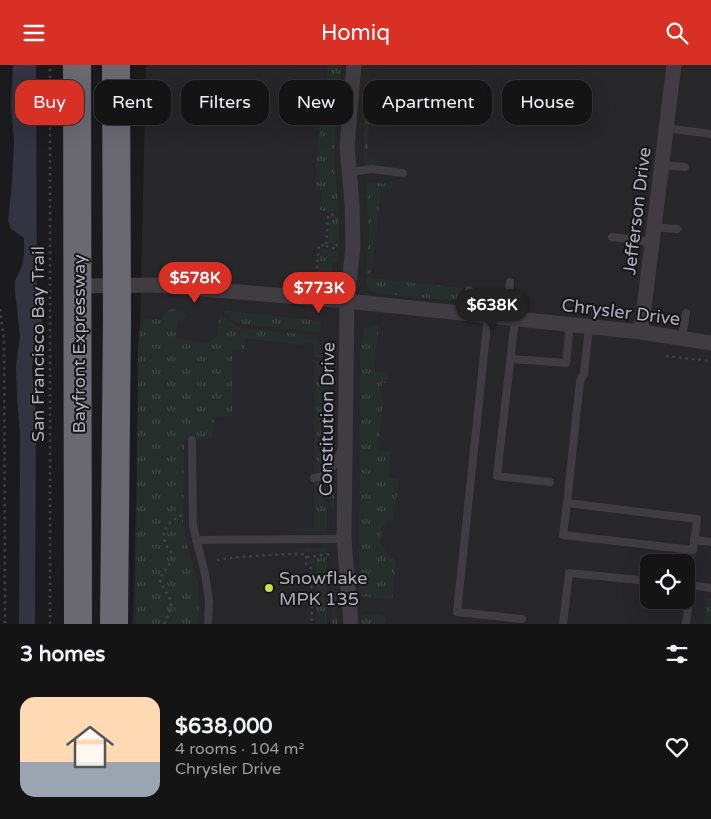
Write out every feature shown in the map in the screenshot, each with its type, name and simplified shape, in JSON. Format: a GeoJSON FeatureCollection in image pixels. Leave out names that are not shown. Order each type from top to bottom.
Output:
{"type":"FeatureCollection","features":[{"type":"Feature","properties":{"kind":"highway","name":"Bayfront Expressway"},"geometry":{"type":"LineString","coordinates":[[77,65],[78,624]]}},
{"type":"Feature","properties":{"kind":"highway","name":"Bayfront Expressway"},"geometry":{"type":"LineString","coordinates":[[114,624],[116,65]]}},
{"type":"Feature","properties":{"kind":"street","name":"Constitution Drive"},"geometry":{"type":"LineString","coordinates":[[352,80],[354,65]]}},
{"type":"Feature","properties":{"kind":"street","name":"Jefferson Drive"},"geometry":{"type":"LineString","coordinates":[[641,332],[674,65]]}},
{"type":"Feature","properties":{"kind":"street","name":"Constitution Drive"},"geometry":{"type":"LineString","coordinates":[[349,125],[348,147],[353,247],[347,301],[344,539],[351,624]]}},
{"type":"Feature","properties":{"kind":"street","name":"Chrysler Drive"},"geometry":{"type":"LineString","coordinates":[[78,286],[156,285],[347,301],[641,332],[711,343]]}},
{"type":"Feature","properties":{"kind":"lane"},"geometry":{"type":"LineString","coordinates":[[666,128],[711,134]]}},
{"type":"Feature","properties":{"kind":"lane"},"geometry":{"type":"LineString","coordinates":[[661,165],[685,167]]}},
{"type":"Feature","properties":{"kind":"lane"},"geometry":{"type":"LineString","coordinates":[[350,172],[372,169],[403,173]]}},
{"type":"Feature","properties":{"kind":"lane"},"geometry":{"type":"LineString","coordinates":[[612,237],[653,234],[677,229]]}},
{"type":"Feature","properties":{"kind":"lane"},"geometry":{"type":"LineString","coordinates":[[510,282],[510,359],[497,476],[550,482]]}},
{"type":"Feature","properties":{"kind":"lane"},"geometry":{"type":"LineString","coordinates":[[467,314],[469,290]]}},
{"type":"Feature","properties":{"kind":"lane"},"geometry":{"type":"LineString","coordinates":[[682,338],[686,313]]}},
{"type":"Feature","properties":{"kind":"lane"},"geometry":{"type":"LineString","coordinates":[[488,316],[457,612],[522,619]]}},
{"type":"Feature","properties":{"kind":"lane"},"geometry":{"type":"LineString","coordinates":[[510,359],[566,363],[570,325]]}},
{"type":"Feature","properties":{"kind":"lane"},"geometry":{"type":"LineString","coordinates":[[567,503],[696,519],[693,550],[563,535],[580,381],[584,374],[590,327]]}},
{"type":"Feature","properties":{"kind":"lane"},"geometry":{"type":"LineString","coordinates":[[192,440],[192,515],[207,583],[209,601],[208,624]]}},
{"type":"Feature","properties":{"kind":"lane"},"geometry":{"type":"LineString","coordinates":[[314,478],[324,476],[334,465],[346,443]]}},
{"type":"Feature","properties":{"kind":"lane"},"geometry":{"type":"LineString","coordinates":[[196,540],[344,539]]}},
{"type":"Feature","properties":{"kind":"lane"},"geometry":{"type":"LineString","coordinates":[[694,540],[711,542]]}},
{"type":"Feature","properties":{"kind":"lane"},"geometry":{"type":"LineString","coordinates":[[563,624],[569,573],[640,580]]}},
{"type":"Feature","properties":{"kind":"lane"},"geometry":{"type":"LineString","coordinates":[[695,586],[711,588]]}},
{"type":"Feature","properties":{"kind":"lane"},"geometry":{"type":"LineString","coordinates":[[686,624],[687,609]]}},
{"type":"Feature","properties":{"kind":"path","name":"San Francisco Bay Trail"},"geometry":{"type":"LineString","coordinates":[[50,65],[50,624]]}},
{"type":"Feature","properties":{"kind":"path"},"geometry":{"type":"LineString","coordinates":[[326,246],[328,215],[338,213]]}},
{"type":"Feature","properties":{"kind":"path"},"geometry":{"type":"LineString","coordinates":[[300,279],[304,274],[316,276],[320,245],[338,249]]}},
{"type":"Feature","properties":{"kind":"path"},"geometry":{"type":"LineString","coordinates":[[0,309],[4,339],[4,624]]}},
{"type":"Feature","properties":{"kind":"path"},"geometry":{"type":"LineString","coordinates":[[666,357],[711,361]]}},
{"type":"Feature","properties":{"kind":"path"},"geometry":{"type":"LineString","coordinates":[[164,624],[172,608],[169,596],[160,580],[161,575],[172,558],[172,554],[165,542],[164,535],[167,526],[174,519],[182,515]]}},
{"type":"Feature","properties":{"kind":"path"},"geometry":{"type":"LineString","coordinates":[[217,560],[288,554],[330,554]]}},
{"type":"Feature","properties":{"kind":"path"},"geometry":{"type":"LineString","coordinates":[[306,555],[306,564],[311,568],[312,624]]}},
{"type":"Feature","properties":{"kind":"shaded area"},"geometry":{"type":"Polygon","coordinates":[[[146,65],[711,65],[711,624],[133,624],[145,125],[171,125],[171,80],[146,80],[146,65]]]}},
{"type":"Feature","properties":{"kind":"green space"},"geometry":{"type":"Polygon","coordinates":[[[328,65],[341,65],[339,80],[326,80],[328,65]]]}},
{"type":"Feature","properties":{"kind":"green space"},"geometry":{"type":"Polygon","coordinates":[[[320,125],[335,125],[334,163],[339,212],[331,213],[320,210],[322,191],[315,190],[317,168],[315,167],[320,125]]]}},
{"type":"Feature","properties":{"kind":"green space"},"geometry":{"type":"Polygon","coordinates":[[[365,125],[369,125],[368,159],[375,160],[376,164],[366,166],[364,164],[365,125]]]}},
{"type":"Feature","properties":{"kind":"green space"},"geometry":{"type":"Polygon","coordinates":[[[367,182],[391,184],[393,187],[390,189],[381,188],[371,278],[461,288],[459,301],[383,294],[373,292],[367,285],[369,233],[367,182]]]}},
{"type":"Feature","properties":{"kind":"green space"},"geometry":{"type":"Polygon","coordinates":[[[339,216],[339,247],[328,244],[330,217],[339,216]]]}},
{"type":"Feature","properties":{"kind":"green space"},"geometry":{"type":"Polygon","coordinates":[[[321,248],[339,252],[338,262],[332,262],[331,273],[324,279],[305,278],[317,278],[321,248]]]}},
{"type":"Feature","properties":{"kind":"green space"},"geometry":{"type":"Polygon","coordinates":[[[171,309],[182,310],[186,318],[177,322],[176,338],[207,343],[217,336],[220,315],[239,328],[313,335],[320,342],[322,357],[314,357],[313,343],[303,343],[303,345],[245,338],[244,350],[232,349],[232,416],[214,417],[212,439],[184,440],[183,523],[186,542],[197,580],[199,606],[197,624],[136,624],[139,333],[145,318],[162,320],[164,313],[171,309]]]}},
{"type":"Feature","properties":{"kind":"green space"},"geometry":{"type":"Polygon","coordinates":[[[225,311],[322,322],[318,332],[242,324],[236,322],[225,311]]]}},
{"type":"Feature","properties":{"kind":"green space"},"geometry":{"type":"Polygon","coordinates":[[[372,325],[379,325],[374,371],[388,373],[387,383],[382,383],[380,398],[383,399],[378,450],[391,452],[389,478],[399,480],[393,520],[390,519],[382,527],[380,543],[396,561],[392,600],[362,596],[359,589],[360,346],[362,345],[364,329],[372,325]]]}},
{"type":"Feature","properties":{"kind":"green space"},"geometry":{"type":"Polygon","coordinates":[[[314,361],[322,361],[321,472],[314,473],[314,361]]]}},
{"type":"Feature","properties":{"kind":"green space"},"geometry":{"type":"Polygon","coordinates":[[[334,479],[334,525],[333,510],[328,496],[328,482],[334,479]]]}},
{"type":"Feature","properties":{"kind":"green space"},"geometry":{"type":"Polygon","coordinates":[[[321,482],[321,493],[327,508],[327,531],[296,532],[296,528],[314,528],[314,483],[321,482]]]}},
{"type":"Feature","properties":{"kind":"green space"},"geometry":{"type":"Polygon","coordinates":[[[327,548],[327,551],[307,554],[307,552],[297,551],[297,549],[327,548]]]}},
{"type":"Feature","properties":{"kind":"green space"},"geometry":{"type":"Polygon","coordinates":[[[333,552],[334,558],[337,624],[332,624],[333,552]]]}},
{"type":"Feature","properties":{"kind":"green space"},"geometry":{"type":"Polygon","coordinates":[[[327,557],[327,624],[316,624],[316,564],[307,564],[307,560],[327,557]]]}},
{"type":"Feature","properties":{"kind":"green space"},"geometry":{"type":"Polygon","coordinates":[[[707,599],[711,599],[711,624],[704,624],[707,599]]]}},
{"type":"Feature","properties":{"kind":"green space"},"geometry":{"type":"Polygon","coordinates":[[[363,615],[382,615],[386,618],[385,624],[359,624],[363,615]]]}},
{"type":"Feature","properties":{"kind":"water"},"geometry":{"type":"Polygon","coordinates":[[[13,65],[36,65],[36,80],[15,80],[15,125],[36,125],[37,314],[42,317],[42,331],[35,338],[32,369],[36,412],[35,624],[19,624],[20,435],[16,366],[20,336],[15,281],[22,266],[24,238],[11,229],[8,221],[14,141],[11,106],[13,65]]]}},
{"type":"Feature","properties":{"kind":"place","name":"Snowflake MPK 135"},"geometry":{"type":"Point","coordinates":[269,588]}}]}
